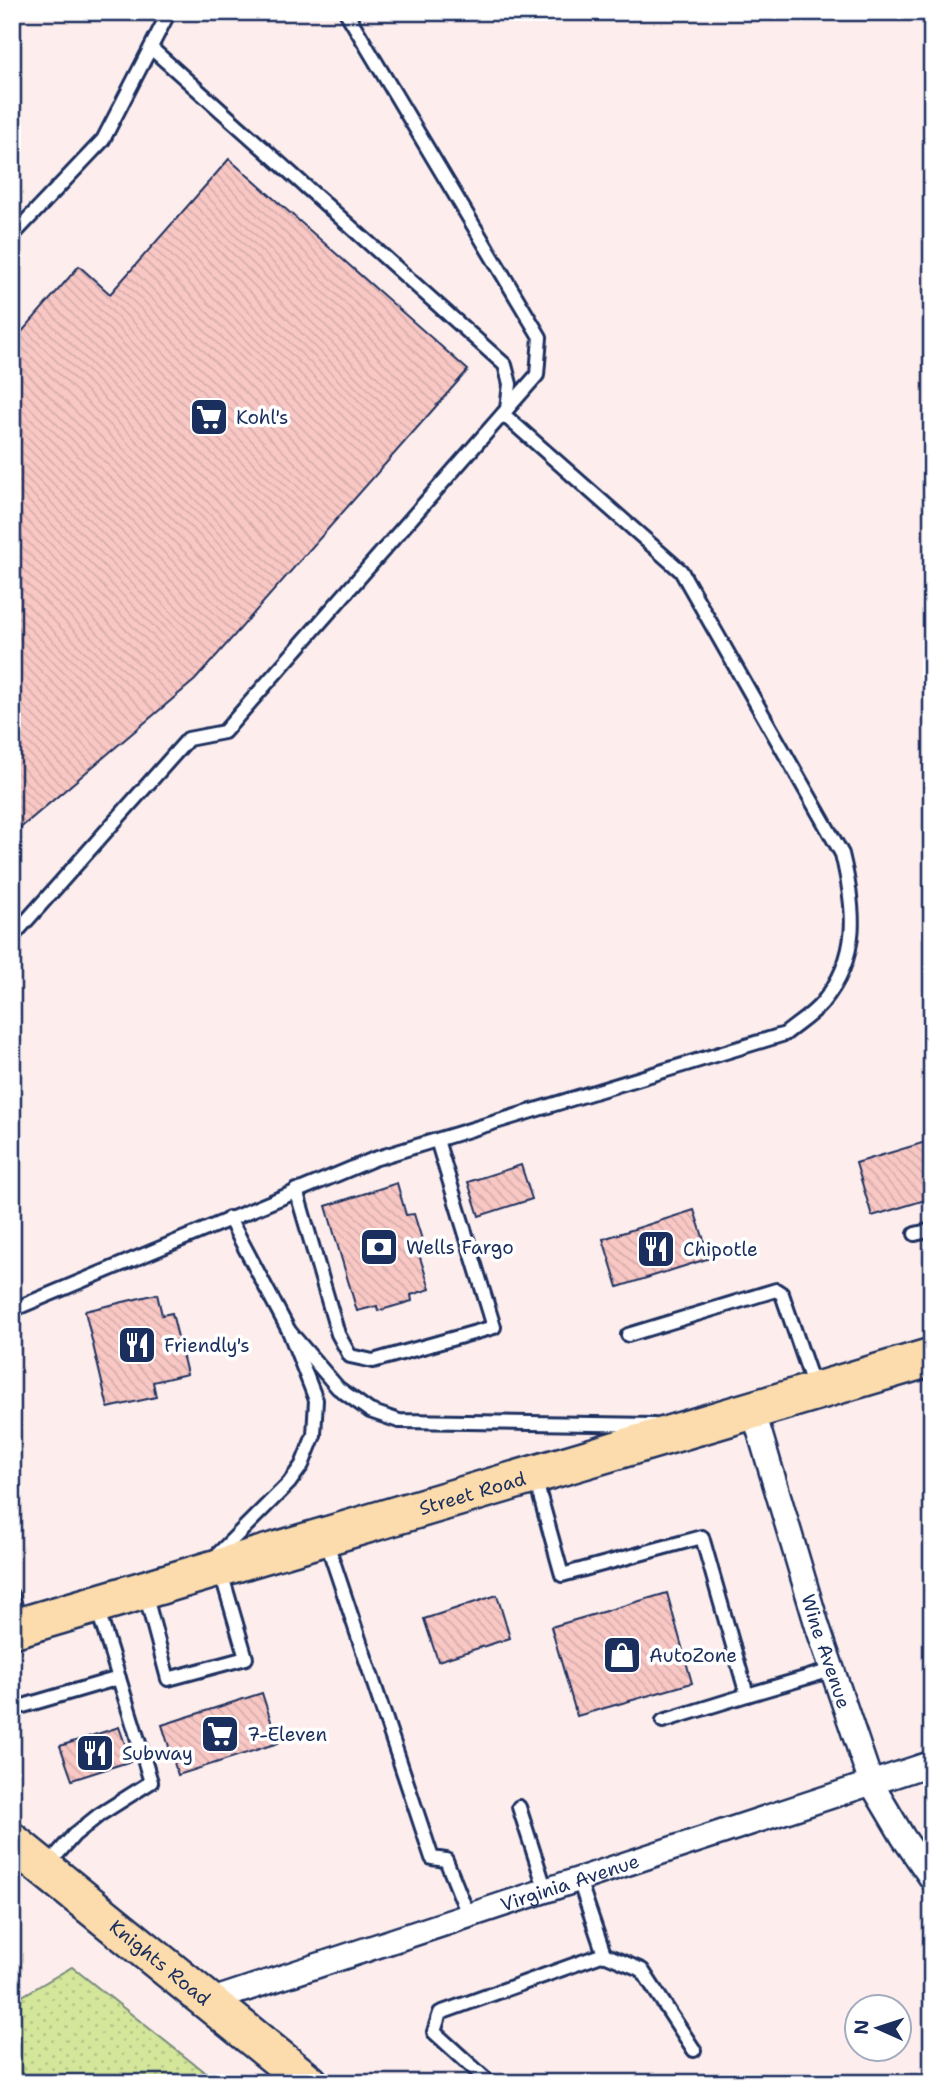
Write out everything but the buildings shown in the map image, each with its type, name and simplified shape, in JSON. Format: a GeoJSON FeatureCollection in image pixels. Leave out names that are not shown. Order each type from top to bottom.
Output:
{"type":"FeatureCollection","features":[{"type":"Feature","properties":{"kind":"main road","name":"Street Road"},"geometry":{"type":"LineString","coordinates":[[14,1622],[144,1590],[932,1357]]}},
{"type":"Feature","properties":{"kind":"main road"},"geometry":{"type":"LineString","coordinates":[[12,1823],[26,1855]]}},
{"type":"Feature","properties":{"kind":"main road","name":"Knights Road"},"geometry":{"type":"LineString","coordinates":[[26,1855],[309,2083]]}},
{"type":"Feature","properties":{"kind":"street","name":"Wine Avenue"},"geometry":{"type":"LineString","coordinates":[[753,1410],[832,1670],[871,1783],[932,1879]]}},
{"type":"Feature","properties":{"kind":"street","name":"Virginia Avenue"},"geometry":{"type":"LineString","coordinates":[[208,2001],[932,1763]]}},
{"type":"Feature","properties":{"kind":"lane"},"geometry":{"type":"LineString","coordinates":[[12,236],[103,140],[169,12]]}},
{"type":"Feature","properties":{"kind":"lane"},"geometry":{"type":"LineString","coordinates":[[12,937],[188,739],[224,732],[537,375],[540,337],[346,12]]}},
{"type":"Feature","properties":{"kind":"lane"},"geometry":{"type":"LineString","coordinates":[[151,48],[505,365],[510,384],[505,412]]}},
{"type":"Feature","properties":{"kind":"lane"},"geometry":{"type":"LineString","coordinates":[[12,1310],[374,1159],[785,1034],[822,1004],[842,972],[853,932],[852,895],[842,854],[681,571],[505,412]]}},
{"type":"Feature","properties":{"kind":"lane"},"geometry":{"type":"LineString","coordinates":[[296,1190],[338,1334],[350,1356],[373,1361],[494,1327],[437,1140]]}},
{"type":"Feature","properties":{"kind":"lane"},"geometry":{"type":"LineString","coordinates":[[144,1590],[168,1679],[246,1658],[209,1571],[289,1483],[302,1465],[314,1435],[316,1400],[289,1331],[229,1218]]}},
{"type":"Feature","properties":{"kind":"lane"},"geometry":{"type":"LineString","coordinates":[[915,1234],[932,1230]]}},
{"type":"Feature","properties":{"kind":"lane"},"geometry":{"type":"LineString","coordinates":[[628,1335],[776,1290],[782,1294],[815,1391]]}},
{"type":"Feature","properties":{"kind":"lane"},"geometry":{"type":"LineString","coordinates":[[289,1331],[338,1388],[370,1411],[399,1421],[700,1425]]}},
{"type":"Feature","properties":{"kind":"lane"},"geometry":{"type":"LineString","coordinates":[[534,1474],[562,1575],[702,1538],[747,1695]]}},
{"type":"Feature","properties":{"kind":"lane"},"geometry":{"type":"LineString","coordinates":[[325,1536],[432,1858],[446,1860],[469,1917]]}},
{"type":"Feature","properties":{"kind":"lane"},"geometry":{"type":"LineString","coordinates":[[26,1855],[74,1835],[99,1815],[151,1782],[96,1603]]}},
{"type":"Feature","properties":{"kind":"lane"},"geometry":{"type":"LineString","coordinates":[[663,1721],[832,1670]]}},
{"type":"Feature","properties":{"kind":"lane"},"geometry":{"type":"LineString","coordinates":[[23,1706],[119,1678]]}},
{"type":"Feature","properties":{"kind":"lane"},"geometry":{"type":"LineString","coordinates":[[519,1807],[546,1891]]}},
{"type":"Feature","properties":{"kind":"lane"},"geometry":{"type":"LineString","coordinates":[[579,1880],[604,1954]]}},
{"type":"Feature","properties":{"kind":"lane"},"geometry":{"type":"LineString","coordinates":[[490,2083],[434,2032],[440,2013],[604,1954],[642,1970],[694,2050]]}},
{"type":"Feature","properties":{"kind":"green space"},"geometry":{"type":"Polygon","coordinates":[[[72,1967],[218,2083],[12,2083],[12,2002],[72,1967]]]}},
{"type":"Feature","properties":{"kind":"place","name":"Kohl's"},"geometry":{"type":"Point","coordinates":[209,417]}},
{"type":"Feature","properties":{"kind":"place","name":"Wells Fargo"},"geometry":{"type":"Point","coordinates":[379,1247]}},
{"type":"Feature","properties":{"kind":"place","name":"Chipotle"},"geometry":{"type":"Point","coordinates":[656,1249]}},
{"type":"Feature","properties":{"kind":"place","name":"Friendly's"},"geometry":{"type":"Point","coordinates":[137,1345]}},
{"type":"Feature","properties":{"kind":"place","name":"AutoZone"},"geometry":{"type":"Point","coordinates":[622,1655]}},
{"type":"Feature","properties":{"kind":"place","name":"7-Eleven"},"geometry":{"type":"Point","coordinates":[220,1734]}},
{"type":"Feature","properties":{"kind":"place","name":"Subway"},"geometry":{"type":"Point","coordinates":[95,1753]}}]}
